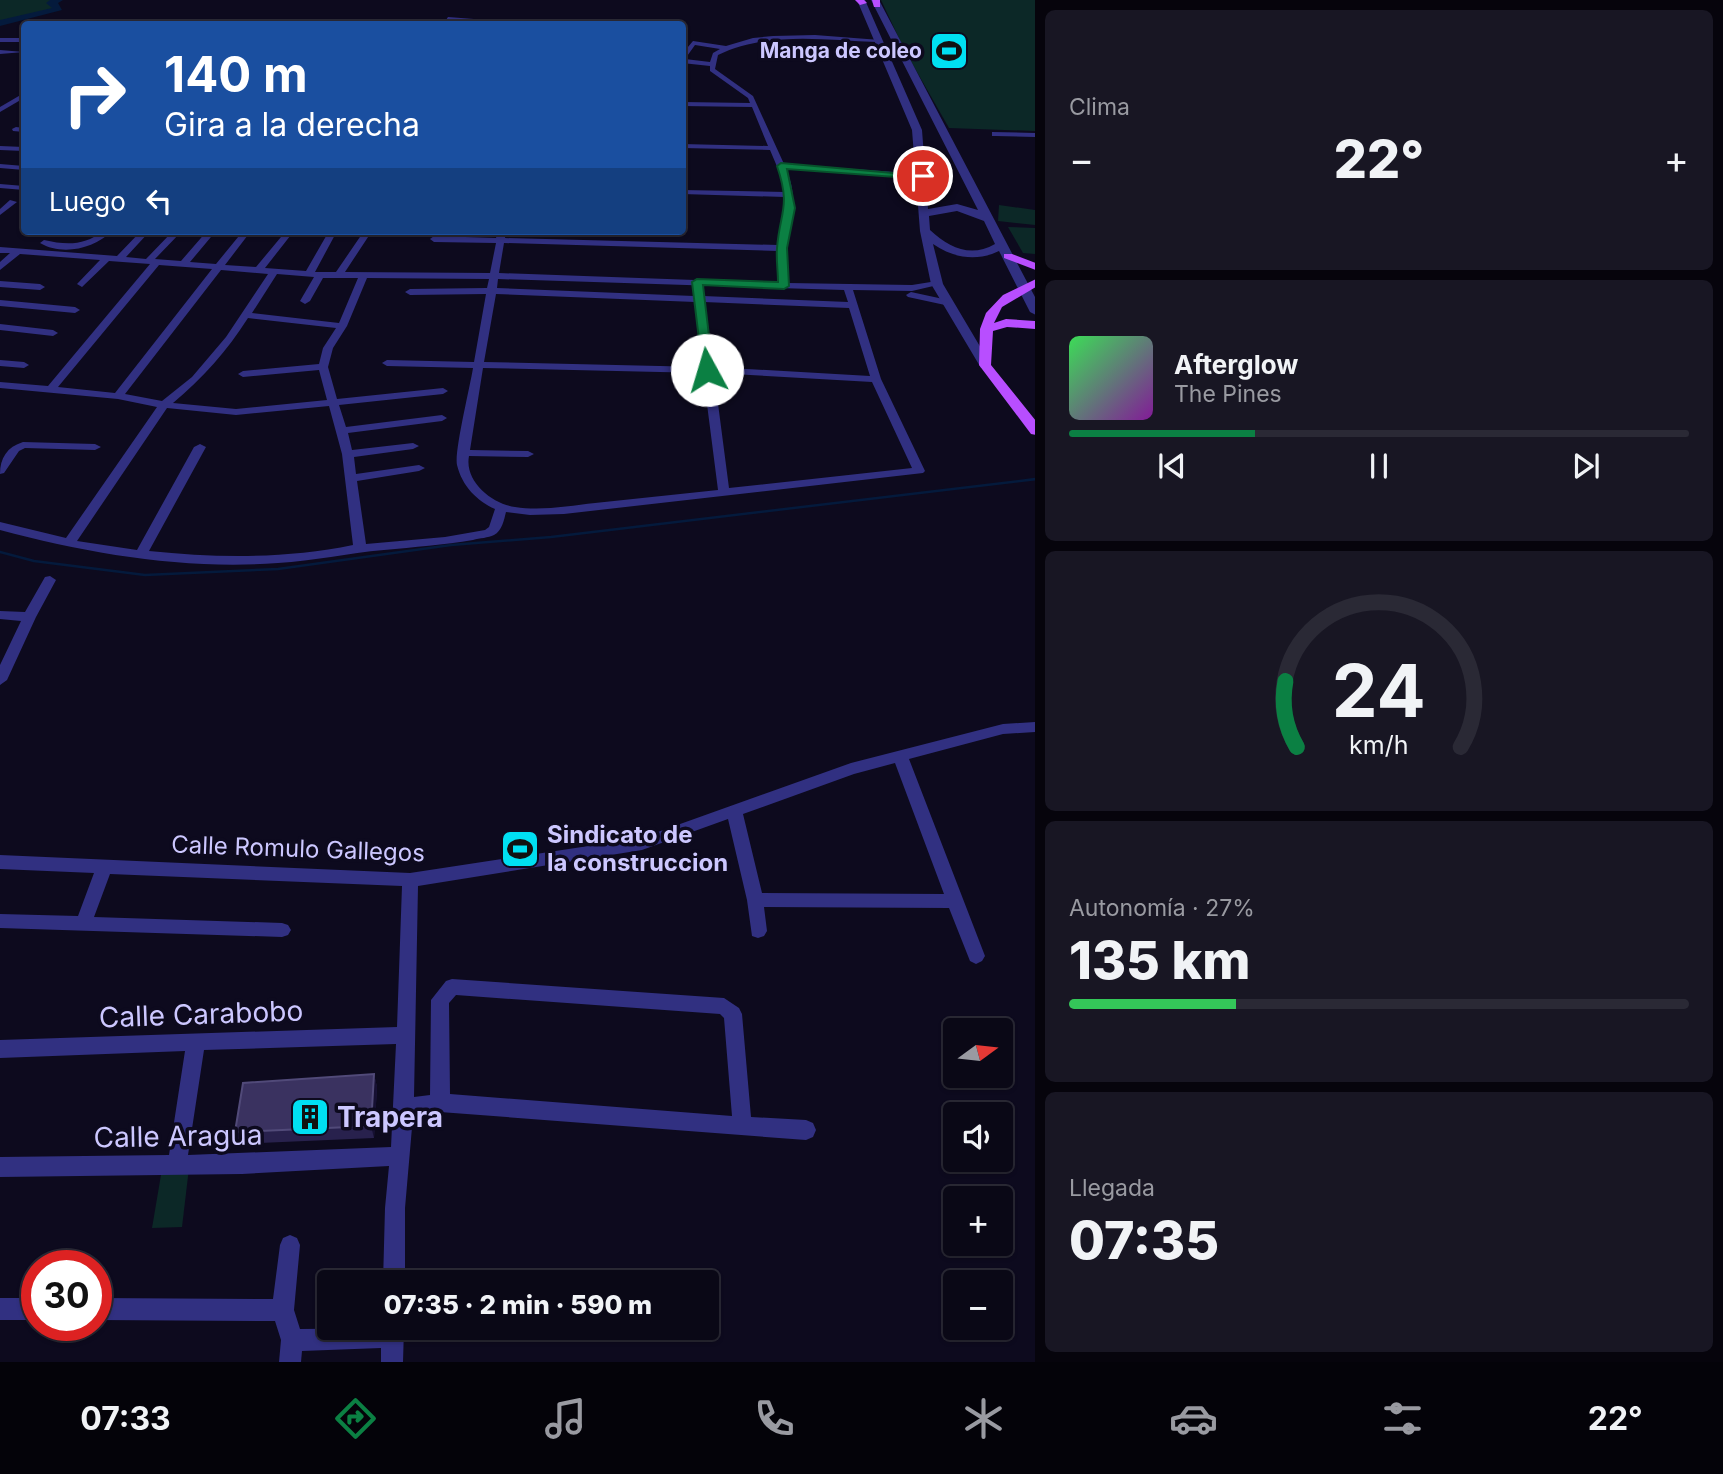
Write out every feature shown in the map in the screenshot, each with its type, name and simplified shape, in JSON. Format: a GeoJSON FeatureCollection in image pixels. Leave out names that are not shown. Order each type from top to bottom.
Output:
{"type":"FeatureCollection","features":[{"type":"Feature","properties":{"kind":"main road"},"geometry":{"type":"LineString","coordinates":[[1004,250],[1035,267]]}},
{"type":"Feature","properties":{"kind":"main road"},"geometry":{"type":"LineString","coordinates":[[1035,282],[1005,296],[989,314],[985,365],[1035,431]]}},
{"type":"Feature","properties":{"kind":"main road"},"geometry":{"type":"LineString","coordinates":[[986,329],[1006,323],[1035,325]]}},
{"type":"Feature","properties":{"kind":"main road"},"geometry":{"type":"LineString","coordinates":[[1011,401],[1035,406]]}},
{"type":"Feature","properties":{"kind":"street"},"geometry":{"type":"LineString","coordinates":[[861,1],[917,130],[923,176],[925,231],[937,284],[945,302],[985,365]]}},
{"type":"Feature","properties":{"kind":"street"},"geometry":{"type":"LineString","coordinates":[[876,2],[1035,312]]}},
{"type":"Feature","properties":{"kind":"street"},"geometry":{"type":"LineString","coordinates":[[686,54],[693,43],[725,48],[787,37],[877,40]]}},
{"type":"Feature","properties":{"kind":"street"},"geometry":{"type":"LineString","coordinates":[[0,40],[21,39]]}},
{"type":"Feature","properties":{"kind":"street"},"geometry":{"type":"LineString","coordinates":[[712,67],[715,54],[725,48]]}},
{"type":"Feature","properties":{"kind":"street"},"geometry":{"type":"LineString","coordinates":[[0,52],[21,52]]}},
{"type":"Feature","properties":{"kind":"street"},"geometry":{"type":"LineString","coordinates":[[686,61],[712,67],[745,90],[755,105],[781,166],[789,195],[790,208],[782,248],[784,286]]}},
{"type":"Feature","properties":{"kind":"street"},"geometry":{"type":"LineString","coordinates":[[686,69],[712,67]]}},
{"type":"Feature","properties":{"kind":"street"},"geometry":{"type":"LineString","coordinates":[[0,110],[21,96]]}},
{"type":"Feature","properties":{"kind":"street"},"geometry":{"type":"LineString","coordinates":[[0,102],[21,103]]}},
{"type":"Feature","properties":{"kind":"street"},"geometry":{"type":"LineString","coordinates":[[686,104],[755,105]]}},
{"type":"Feature","properties":{"kind":"street"},"geometry":{"type":"LineString","coordinates":[[995,134],[1035,135]]}},
{"type":"Feature","properties":{"kind":"street"},"geometry":{"type":"LineString","coordinates":[[686,146],[772,148]]}},
{"type":"Feature","properties":{"kind":"street"},"geometry":{"type":"LineString","coordinates":[[0,148],[21,149]]}},
{"type":"Feature","properties":{"kind":"street"},"geometry":{"type":"LineString","coordinates":[[0,166],[21,167]]}},
{"type":"Feature","properties":{"kind":"street"},"geometry":{"type":"LineString","coordinates":[[781,166],[923,176]]}},
{"type":"Feature","properties":{"kind":"street"},"geometry":{"type":"LineString","coordinates":[[0,186],[21,188]]}},
{"type":"Feature","properties":{"kind":"street"},"geometry":{"type":"LineString","coordinates":[[686,192],[789,195]]}},
{"type":"Feature","properties":{"kind":"street"},"geometry":{"type":"LineString","coordinates":[[0,213],[13,202]]}},
{"type":"Feature","properties":{"kind":"street"},"geometry":{"type":"LineString","coordinates":[[924,214],[951,206],[972,209],[987,219]]}},
{"type":"Feature","properties":{"kind":"street"},"geometry":{"type":"LineString","coordinates":[[925,231],[938,244],[955,252],[987,253],[1004,250]]}},
{"type":"Feature","properties":{"kind":"street"},"geometry":{"type":"LineString","coordinates":[[34,253],[51,235]]}},
{"type":"Feature","properties":{"kind":"street"},"geometry":{"type":"LineString","coordinates":[[44,243],[71,248],[83,247],[93,244],[103,235]]}},
{"type":"Feature","properties":{"kind":"street"},"geometry":{"type":"LineString","coordinates":[[119,259],[142,235]]}},
{"type":"Feature","properties":{"kind":"street"},"geometry":{"type":"LineString","coordinates":[[50,390],[175,235]]}},
{"type":"Feature","properties":{"kind":"street"},"geometry":{"type":"LineString","coordinates":[[183,265],[209,235]]}},
{"type":"Feature","properties":{"kind":"street"},"geometry":{"type":"LineString","coordinates":[[118,396],[244,235]]}},
{"type":"Feature","properties":{"kind":"street"},"geometry":{"type":"LineString","coordinates":[[258,271],[287,235]]}},
{"type":"Feature","properties":{"kind":"street"},"geometry":{"type":"LineString","coordinates":[[309,274],[331,235]]}},
{"type":"Feature","properties":{"kind":"street"},"geometry":{"type":"LineString","coordinates":[[338,276],[365,235]]}},
{"type":"Feature","properties":{"kind":"street"},"geometry":{"type":"LineString","coordinates":[[434,239],[501,236],[782,248]]}},
{"type":"Feature","properties":{"kind":"street"},"geometry":{"type":"LineString","coordinates":[[501,236],[462,453],[471,486],[488,502],[502,508],[538,513],[919,471],[876,379],[854,294]]}},
{"type":"Feature","properties":{"kind":"street"},"geometry":{"type":"LineString","coordinates":[[0,250],[338,276],[495,276],[697,282],[784,286],[854,294],[937,284]]}},
{"type":"Feature","properties":{"kind":"street"},"geometry":{"type":"LineString","coordinates":[[0,267],[18,251]]}},
{"type":"Feature","properties":{"kind":"street"},"geometry":{"type":"LineString","coordinates":[[82,284],[107,258]]}},
{"type":"Feature","properties":{"kind":"street"},"geometry":{"type":"LineString","coordinates":[[70,542],[164,405],[196,379],[230,339],[274,272]]}},
{"type":"Feature","properties":{"kind":"street"},"geometry":{"type":"LineString","coordinates":[[305,301],[320,275]]}},
{"type":"Feature","properties":{"kind":"street"},"geometry":{"type":"LineString","coordinates":[[360,548],[348,454],[331,404],[323,367],[328,348],[342,327],[363,276]]}},
{"type":"Feature","properties":{"kind":"street"},"geometry":{"type":"LineString","coordinates":[[697,282],[724,493]]}},
{"type":"Feature","properties":{"kind":"street"},"geometry":{"type":"LineString","coordinates":[[0,284],[40,287]]}},
{"type":"Feature","properties":{"kind":"street"},"geometry":{"type":"LineString","coordinates":[[410,292],[492,291],[699,298],[916,295],[945,302]]}},
{"type":"Feature","properties":{"kind":"street"},"geometry":{"type":"LineString","coordinates":[[0,303],[75,310]]}},
{"type":"Feature","properties":{"kind":"street"},"geometry":{"type":"LineString","coordinates":[[246,315],[342,327]]}},
{"type":"Feature","properties":{"kind":"street"},"geometry":{"type":"LineString","coordinates":[[0,327],[53,333]]}},
{"type":"Feature","properties":{"kind":"street"},"geometry":{"type":"LineString","coordinates":[[0,363],[24,365]]}},
{"type":"Feature","properties":{"kind":"street"},"geometry":{"type":"LineString","coordinates":[[387,363],[707,370],[876,379]]}},
{"type":"Feature","properties":{"kind":"street"},"geometry":{"type":"LineString","coordinates":[[243,374],[323,367]]}},
{"type":"Feature","properties":{"kind":"street"},"geometry":{"type":"LineString","coordinates":[[0,385],[118,396],[164,405],[236,412],[443,391]]}},
{"type":"Feature","properties":{"kind":"street"},"geometry":{"type":"LineString","coordinates":[[341,431],[442,418]]}},
{"type":"Feature","properties":{"kind":"street"},"geometry":{"type":"LineString","coordinates":[[0,471],[15,449],[23,444],[95,447]]}},
{"type":"Feature","properties":{"kind":"street"},"geometry":{"type":"LineString","coordinates":[[348,454],[413,446]]}},
{"type":"Feature","properties":{"kind":"street"},"geometry":{"type":"LineString","coordinates":[[142,552],[200,447]]}},
{"type":"Feature","properties":{"kind":"street"},"geometry":{"type":"LineString","coordinates":[[462,453],[528,454]]}},
{"type":"Feature","properties":{"kind":"street"},"geometry":{"type":"LineString","coordinates":[[352,478],[419,468]]}},
{"type":"Feature","properties":{"kind":"street"},"geometry":{"type":"LineString","coordinates":[[0,526],[70,542],[142,552],[216,560],[257,560],[445,541],[489,533],[494,530],[502,508]]}},
{"type":"Feature","properties":{"kind":"street"},"geometry":{"type":"LineString","coordinates":[[0,680],[6,659],[50,580]]}},
{"type":"Feature","properties":{"kind":"street"},"geometry":{"type":"LineString","coordinates":[[0,615],[29,617]]}},
{"type":"Feature","properties":{"kind":"street","name":"Calle Romulo Gallegos"},"geometry":{"type":"LineString","coordinates":[[0,862],[410,880],[642,844],[851,769],[1003,729],[1035,727]]}},
{"type":"Feature","properties":{"kind":"street"},"geometry":{"type":"LineString","coordinates":[[900,756],[976,956]]}},
{"type":"Feature","properties":{"kind":"street"},"geometry":{"type":"LineString","coordinates":[[734,811],[755,900],[758,931]]}},
{"type":"Feature","properties":{"kind":"street"},"geometry":{"type":"LineString","coordinates":[[84,922],[105,866]]}},
{"type":"Feature","properties":{"kind":"street"},"geometry":{"type":"LineString","coordinates":[[395,1270],[399,1156],[404,1108],[410,880]]}},
{"type":"Feature","properties":{"kind":"street"},"geometry":{"type":"LineString","coordinates":[[755,900],[955,901]]}},
{"type":"Feature","properties":{"kind":"street"},"geometry":{"type":"LineString","coordinates":[[0,921],[282,930]]}},
{"type":"Feature","properties":{"kind":"street"},"geometry":{"type":"LineString","coordinates":[[440,1103],[440,1000],[453,987],[724,1006],[733,1014],[742,1126]]}},
{"type":"Feature","properties":{"kind":"street","name":"Calle Carabobo"},"geometry":{"type":"LineString","coordinates":[[0,1049],[404,1035]]}},
{"type":"Feature","properties":{"kind":"street"},"geometry":{"type":"LineString","coordinates":[[177,1164],[196,1043]]}},
{"type":"Feature","properties":{"kind":"street"},"geometry":{"type":"LineString","coordinates":[[404,1108],[440,1103],[806,1130]]}},
{"type":"Feature","properties":{"kind":"street","name":"Calle Aragua"},"geometry":{"type":"LineString","coordinates":[[0,1167],[242,1164],[399,1156]]}},
{"type":"Feature","properties":{"kind":"street"},"geometry":{"type":"LineString","coordinates":[[289,1245],[283,1310],[291,1351],[353,1340]]}},
{"type":"Feature","properties":{"kind":"street"},"geometry":{"type":"LineString","coordinates":[[0,1308],[21,1309]]}},
{"type":"Feature","properties":{"kind":"street"},"geometry":{"type":"LineString","coordinates":[[112,1309],[283,1310]]}},
{"type":"Feature","properties":{"kind":"street"},"geometry":{"type":"LineString","coordinates":[[391,1362],[393,1340]]}},
{"type":"Feature","properties":{"kind":"green space"},"geometry":{"type":"Polygon","coordinates":[[[0,0],[58,0],[51,3],[59,8],[0,23],[0,0]]]}},
{"type":"Feature","properties":{"kind":"green space"},"geometry":{"type":"Polygon","coordinates":[[[881,0],[1035,0],[1035,131],[949,128],[905,51],[881,0]]]}},
{"type":"Feature","properties":{"kind":"green space"},"geometry":{"type":"Polygon","coordinates":[[[999,205],[1035,210],[1035,225],[998,221],[999,205]]]}},
{"type":"Feature","properties":{"kind":"green space"},"geometry":{"type":"Polygon","coordinates":[[[1008,227],[1035,228],[1035,254],[1023,253],[1008,227]]]}},
{"type":"Feature","properties":{"kind":"green space"},"geometry":{"type":"Polygon","coordinates":[[[189,1168],[182,1227],[152,1228],[162,1169],[189,1168]]]}},
{"type":"Feature","properties":{"kind":"building","name":"Trapera"},"geometry":{"type":"Polygon","coordinates":[[[374,1074],[371,1126],[235,1132],[243,1083],[374,1074]]]}},
{"type":"Feature","properties":{"kind":"waterway"},"geometry":{"type":"LineString","coordinates":[[0,23],[54,10],[59,8],[51,3],[58,0]]}},
{"type":"Feature","properties":{"kind":"waterway"},"geometry":{"type":"LineString","coordinates":[[0,552],[34,561],[145,575],[278,569],[451,545],[551,537],[1035,479]]}},
{"type":"Feature","properties":{"kind":"place","name":"Manga de coleo"},"geometry":{"type":"Point","coordinates":[949,51]}},
{"type":"Feature","properties":{"kind":"place","name":"Sindicato de la construccion"},"geometry":{"type":"Point","coordinates":[520,849]}},
{"type":"Feature","properties":{"kind":"place","name":"Trapera"},"geometry":{"type":"Point","coordinates":[310,1117]}},
{"type":"Feature","properties":{"kind":"route"},"geometry":{"type":"LineString","coordinates":[[707,370],[697,282],[784,286],[782,248],[790,208],[788,183],[781,166],[923,176]]}}]}
